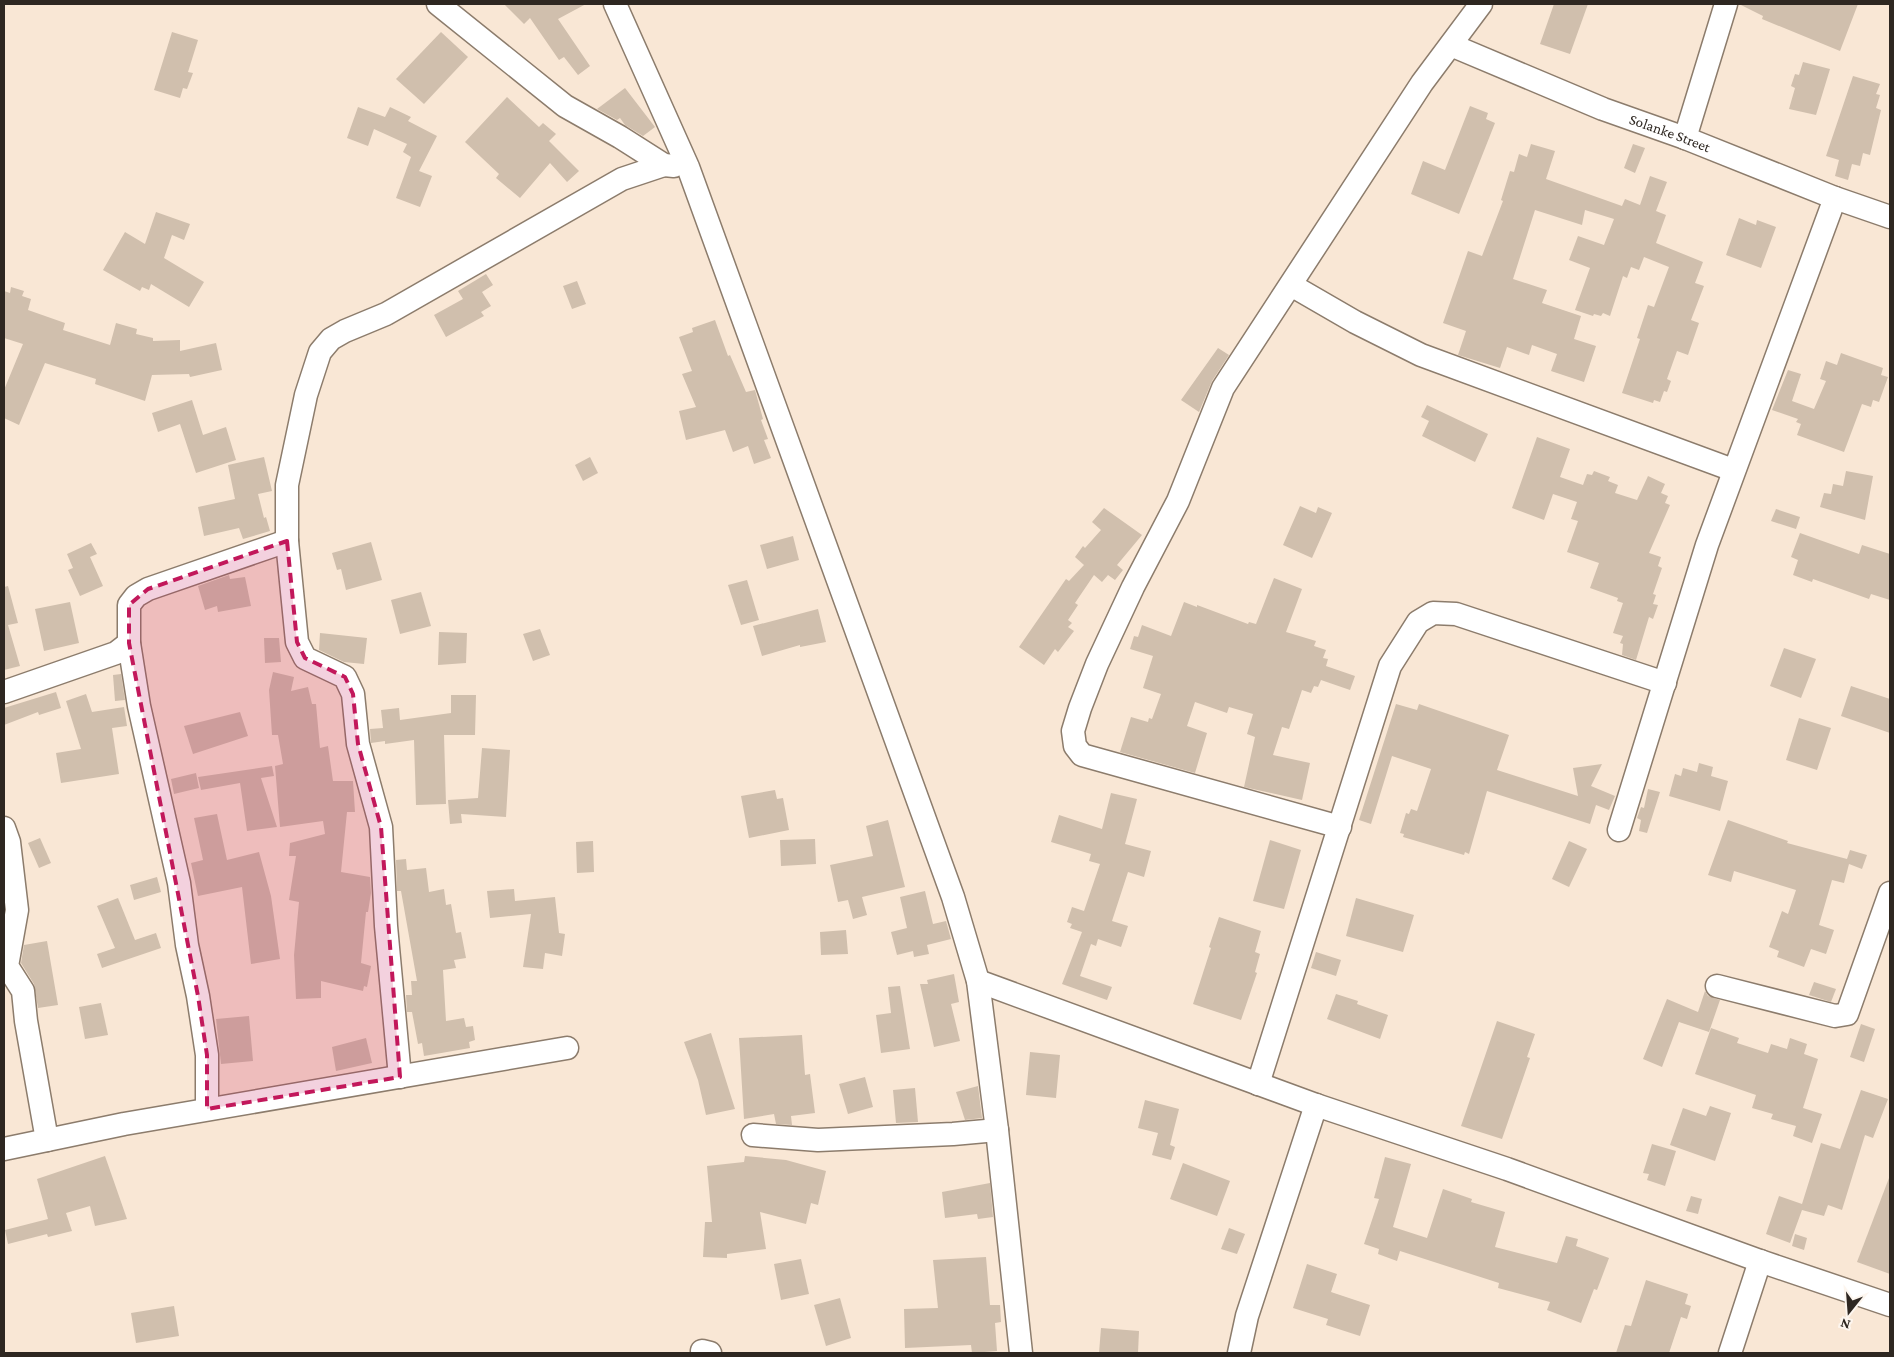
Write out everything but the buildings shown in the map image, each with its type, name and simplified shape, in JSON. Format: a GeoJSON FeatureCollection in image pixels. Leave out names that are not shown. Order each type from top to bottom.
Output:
{"type":"FeatureCollection","features":[{"type":"Feature","properties":{"kind":"street"},"geometry":{"type":"LineString","coordinates":[[438,4],[565,106],[664,165]]}},
{"type":"Feature","properties":{"kind":"street"},"geometry":{"type":"LineString","coordinates":[[615,4],[688,167],[953,896],[978,981],[997,1130],[1021,1353]]}},
{"type":"Feature","properties":{"kind":"street"},"geometry":{"type":"LineString","coordinates":[[1340,827],[1082,755],[1075,746],[1073,731],[1097,664],[1178,501],[1223,388],[1254,338],[1291,286],[1369,161],[1422,83],[1481,4]]}},
{"type":"Feature","properties":{"kind":"street"},"geometry":{"type":"LineString","coordinates":[[1685,138],[1726,4]]}},
{"type":"Feature","properties":{"kind":"street","name":"Solanke Street"},"geometry":{"type":"LineString","coordinates":[[1451,45],[1603,109],[1685,138],[1835,198],[1890,216]]}},
{"type":"Feature","properties":{"kind":"street"},"geometry":{"type":"LineString","coordinates":[[400,1077],[386,926],[381,827],[358,744],[353,694],[345,677],[305,658],[297,642],[287,541],[287,485],[306,395],[320,352],[331,339],[386,314],[622,179],[664,165],[688,167]]}},
{"type":"Feature","properties":{"kind":"street"},"geometry":{"type":"LineString","coordinates":[[1618,830],[1733,470],[1835,198]]}},
{"type":"Feature","properties":{"kind":"street"},"geometry":{"type":"LineString","coordinates":[[1291,286],[1355,322],[1421,355],[1733,470]]}},
{"type":"Feature","properties":{"kind":"street"},"geometry":{"type":"LineString","coordinates":[[207,1110],[206,1055],[198,996],[187,945],[179,883],[138,706],[129,643],[129,605],[136,596],[148,589],[287,541]]}},
{"type":"Feature","properties":{"kind":"street"},"geometry":{"type":"LineString","coordinates":[[1258,1084],[1390,666],[1418,622],[1433,614],[1456,614],[1664,683]]}},
{"type":"Feature","properties":{"kind":"street"},"geometry":{"type":"LineString","coordinates":[[4,692],[116,653],[129,643]]}},
{"type":"Feature","properties":{"kind":"street"},"geometry":{"type":"LineString","coordinates":[[4,828],[9,842],[17,910],[7,966],[23,991],[26,1021],[46,1140]]}},
{"type":"Feature","properties":{"kind":"street"},"geometry":{"type":"LineString","coordinates":[[1717,986],[1835,1016],[1847,1014],[1890,893]]}},
{"type":"Feature","properties":{"kind":"street"},"geometry":{"type":"LineString","coordinates":[[978,981],[1316,1105],[1507,1169],[1760,1261],[1890,1304]]}},
{"type":"Feature","properties":{"kind":"street"},"geometry":{"type":"LineString","coordinates":[[4,1149],[207,1110],[567,1048]]}},
{"type":"Feature","properties":{"kind":"street"},"geometry":{"type":"LineString","coordinates":[[1238,1353],[1247,1316],[1316,1105]]}},
{"type":"Feature","properties":{"kind":"street"},"geometry":{"type":"LineString","coordinates":[[753,1134],[818,1140],[954,1134],[997,1130]]}},
{"type":"Feature","properties":{"kind":"street"},"geometry":{"type":"LineString","coordinates":[[1730,1353],[1760,1261]]}},
{"type":"Feature","properties":{"kind":"highlighted area"},"geometry":{"type":"Polygon","coordinates":[[[287,541],[297,642],[305,658],[345,677],[353,694],[358,744],[381,827],[400,1077],[207,1109],[207,1055],[198,996],[129,643],[129,605],[148,589],[287,541]]]}}]}
